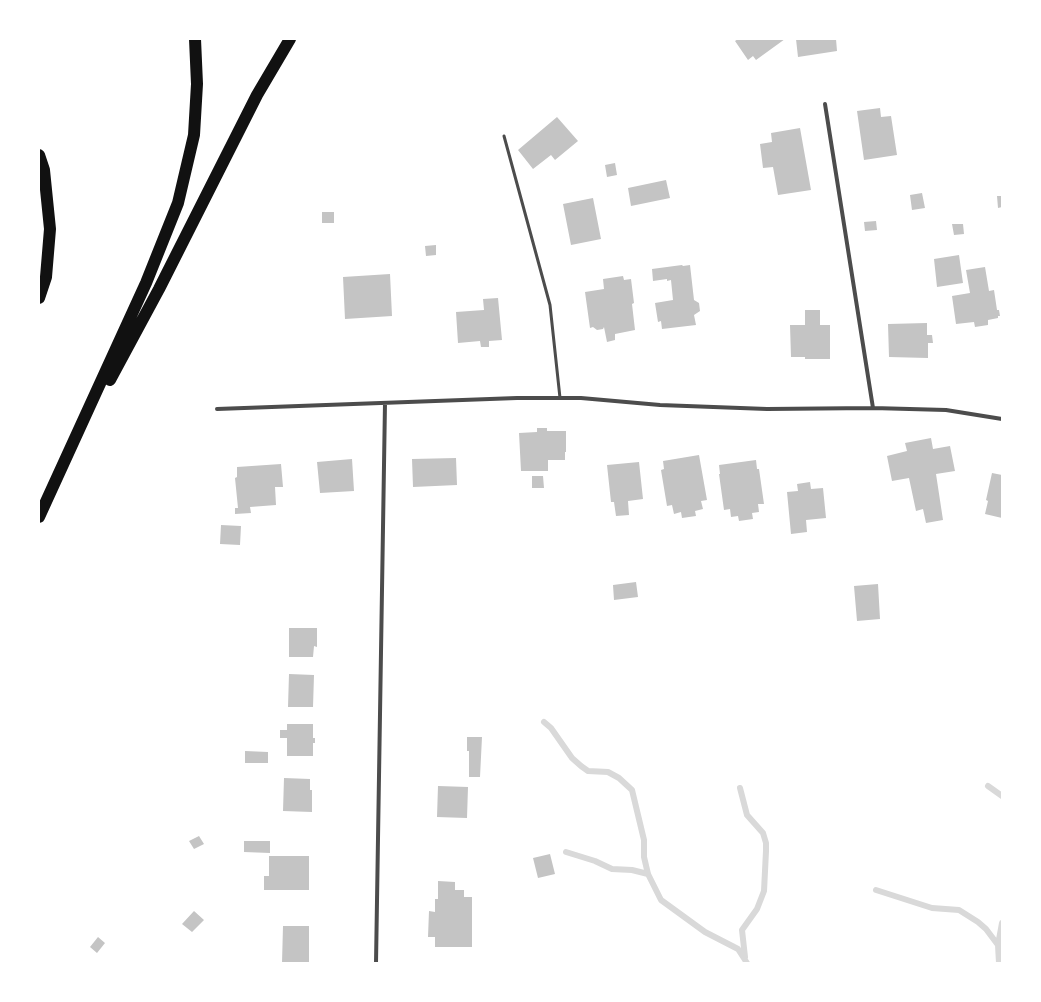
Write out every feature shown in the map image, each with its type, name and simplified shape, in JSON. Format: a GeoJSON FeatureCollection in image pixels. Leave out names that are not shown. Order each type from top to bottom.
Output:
{"type":"FeatureCollection","features":[{"type":"Feature","properties":{"kind":"highway"},"geometry":{"type":"LineString","coordinates":[[39,517],[146,283],[178,203],[194,135],[197,84],[195,39]]}},
{"type":"Feature","properties":{"kind":"highway"},"geometry":{"type":"LineString","coordinates":[[53,487],[159,289],[257,95],[290,39]]}},
{"type":"Feature","properties":{"kind":"highway"},"geometry":{"type":"LineString","coordinates":[[39,156],[44,170],[50,229],[46,277],[39,298]]}},
{"type":"Feature","properties":{"kind":"street"},"geometry":{"type":"LineString","coordinates":[[825,104],[873,408]]}},
{"type":"Feature","properties":{"kind":"street"},"geometry":{"type":"LineString","coordinates":[[218,409],[516,398],[581,398],[660,405],[767,410],[873,408],[946,410],[1002,419]]}},
{"type":"Feature","properties":{"kind":"street"},"geometry":{"type":"LineString","coordinates":[[376,963],[385,403]]}},
{"type":"Feature","properties":{"kind":"lane"},"geometry":{"type":"LineString","coordinates":[[504,136],[550,305],[560,398]]}},
{"type":"Feature","properties":{"kind":"building"},"geometry":{"type":"Polygon","coordinates":[[[738,39],[785,39],[756,60],[753,56],[748,60],[735,41],[738,39]]]}},
{"type":"Feature","properties":{"kind":"building"},"geometry":{"type":"Polygon","coordinates":[[[796,39],[836,39],[837,51],[798,57],[796,39]]]}},
{"type":"Feature","properties":{"kind":"building"},"geometry":{"type":"Polygon","coordinates":[[[880,108],[881,117],[891,116],[897,155],[864,160],[857,111],[880,108]]]}},
{"type":"Feature","properties":{"kind":"building"},"geometry":{"type":"Polygon","coordinates":[[[557,117],[578,141],[555,160],[551,155],[533,169],[518,150],[557,117]]]}},
{"type":"Feature","properties":{"kind":"building"},"geometry":{"type":"Polygon","coordinates":[[[800,128],[811,190],[778,195],[773,167],[763,168],[760,144],[772,142],[771,133],[800,128]]]}},
{"type":"Feature","properties":{"kind":"building"},"geometry":{"type":"Polygon","coordinates":[[[615,163],[617,175],[607,177],[605,165],[615,163]]]}},
{"type":"Feature","properties":{"kind":"building"},"geometry":{"type":"Polygon","coordinates":[[[666,180],[670,198],[631,206],[628,188],[666,180]]]}},
{"type":"Feature","properties":{"kind":"building"},"geometry":{"type":"Polygon","coordinates":[[[922,193],[925,208],[912,210],[910,195],[922,193]]]}},
{"type":"Feature","properties":{"kind":"building"},"geometry":{"type":"Polygon","coordinates":[[[997,196],[1002,196],[1002,207],[998,208],[997,196]]]}},
{"type":"Feature","properties":{"kind":"building"},"geometry":{"type":"Polygon","coordinates":[[[593,198],[601,239],[571,245],[563,204],[593,198]]]}},
{"type":"Feature","properties":{"kind":"building"},"geometry":{"type":"Polygon","coordinates":[[[322,212],[334,212],[334,223],[322,223],[322,212]]]}},
{"type":"Feature","properties":{"kind":"building"},"geometry":{"type":"Polygon","coordinates":[[[876,221],[877,230],[865,231],[864,222],[876,221]]]}},
{"type":"Feature","properties":{"kind":"building"},"geometry":{"type":"Polygon","coordinates":[[[952,224],[963,224],[964,234],[954,235],[952,224]]]}},
{"type":"Feature","properties":{"kind":"building"},"geometry":{"type":"Polygon","coordinates":[[[436,245],[436,255],[426,256],[425,246],[436,245]]]}},
{"type":"Feature","properties":{"kind":"building"},"geometry":{"type":"Polygon","coordinates":[[[959,255],[963,283],[937,287],[934,259],[959,255]]]}},
{"type":"Feature","properties":{"kind":"building"},"geometry":{"type":"Polygon","coordinates":[[[690,265],[694,300],[699,303],[700,311],[694,315],[696,325],[662,329],[661,321],[658,322],[655,303],[673,300],[671,280],[667,281],[667,279],[653,281],[652,269],[690,265]]]}},
{"type":"Feature","properties":{"kind":"building"},"geometry":{"type":"Polygon","coordinates":[[[985,267],[989,291],[994,290],[997,310],[999,310],[1000,316],[998,316],[998,318],[988,320],[988,325],[975,327],[974,322],[956,324],[952,296],[970,293],[966,270],[985,267]]]}},
{"type":"Feature","properties":{"kind":"building"},"geometry":{"type":"Polygon","coordinates":[[[390,274],[392,316],[345,319],[343,277],[390,274]]]}},
{"type":"Feature","properties":{"kind":"building"},"geometry":{"type":"Polygon","coordinates":[[[623,276],[624,280],[631,279],[635,330],[615,334],[615,340],[607,342],[604,327],[603,329],[597,330],[593,327],[590,328],[585,292],[604,289],[603,279],[623,276]]]}},
{"type":"Feature","properties":{"kind":"building"},"geometry":{"type":"Polygon","coordinates":[[[498,298],[502,340],[489,341],[489,347],[481,347],[480,341],[458,343],[456,312],[484,310],[483,299],[498,298]]]}},
{"type":"Feature","properties":{"kind":"building"},"geometry":{"type":"Polygon","coordinates":[[[805,310],[820,310],[820,325],[830,325],[830,359],[805,359],[805,357],[791,357],[790,325],[805,325],[805,310]]]}},
{"type":"Feature","properties":{"kind":"building"},"geometry":{"type":"Polygon","coordinates":[[[927,323],[927,335],[932,335],[933,343],[928,343],[928,358],[889,357],[888,324],[927,323]]]}},
{"type":"Feature","properties":{"kind":"building"},"geometry":{"type":"Polygon","coordinates":[[[537,428],[547,428],[547,431],[566,431],[565,460],[548,460],[548,471],[521,471],[519,433],[537,432],[537,428]]]}},
{"type":"Feature","properties":{"kind":"building"},"geometry":{"type":"Polygon","coordinates":[[[931,438],[933,449],[950,446],[955,471],[936,474],[943,520],[926,523],[923,509],[916,511],[909,478],[892,481],[887,456],[907,451],[905,443],[931,438]]]}},
{"type":"Feature","properties":{"kind":"building"},"geometry":{"type":"Polygon","coordinates":[[[699,455],[707,500],[701,501],[703,509],[695,511],[696,516],[682,518],[681,512],[674,514],[672,505],[667,506],[661,470],[664,469],[663,461],[699,455]]]}},
{"type":"Feature","properties":{"kind":"building"},"geometry":{"type":"Polygon","coordinates":[[[456,458],[457,485],[413,487],[412,459],[456,458]]]}},
{"type":"Feature","properties":{"kind":"building"},"geometry":{"type":"Polygon","coordinates":[[[352,459],[354,491],[320,493],[317,462],[352,459]]]}},
{"type":"Feature","properties":{"kind":"building"},"geometry":{"type":"Polygon","coordinates":[[[756,460],[757,469],[759,469],[764,504],[758,504],[759,512],[752,513],[753,519],[739,521],[738,516],[731,517],[730,509],[724,510],[719,465],[756,460]]]}},
{"type":"Feature","properties":{"kind":"building"},"geometry":{"type":"Polygon","coordinates":[[[639,462],[643,499],[628,501],[629,515],[616,516],[614,502],[611,502],[607,465],[639,462]]]}},
{"type":"Feature","properties":{"kind":"building"},"geometry":{"type":"Polygon","coordinates":[[[281,464],[283,487],[275,487],[276,505],[250,507],[251,513],[235,514],[235,508],[238,508],[235,478],[237,477],[237,467],[281,464]]]}},
{"type":"Feature","properties":{"kind":"building"},"geometry":{"type":"Polygon","coordinates":[[[992,473],[1002,475],[1002,518],[985,514],[988,501],[986,500],[992,473]]]}},
{"type":"Feature","properties":{"kind":"building"},"geometry":{"type":"Polygon","coordinates":[[[532,476],[543,476],[544,488],[532,488],[532,476]]]}},
{"type":"Feature","properties":{"kind":"building"},"geometry":{"type":"Polygon","coordinates":[[[810,482],[811,489],[823,488],[826,518],[806,520],[807,532],[791,534],[787,492],[798,491],[797,484],[810,482]]]}},
{"type":"Feature","properties":{"kind":"building"},"geometry":{"type":"Polygon","coordinates":[[[221,525],[241,526],[240,545],[220,544],[221,525]]]}},
{"type":"Feature","properties":{"kind":"building"},"geometry":{"type":"Polygon","coordinates":[[[636,582],[638,597],[614,600],[613,585],[636,582]]]}},
{"type":"Feature","properties":{"kind":"building"},"geometry":{"type":"Polygon","coordinates":[[[878,584],[880,619],[857,621],[854,586],[878,584]]]}},
{"type":"Feature","properties":{"kind":"building"},"geometry":{"type":"Polygon","coordinates":[[[289,628],[317,628],[317,647],[314,646],[313,657],[289,657],[289,628]]]}},
{"type":"Feature","properties":{"kind":"building"},"geometry":{"type":"Polygon","coordinates":[[[289,674],[314,675],[313,707],[288,707],[289,674]]]}},
{"type":"Feature","properties":{"kind":"building"},"geometry":{"type":"Polygon","coordinates":[[[287,724],[313,724],[313,738],[315,738],[315,743],[313,743],[313,756],[287,756],[287,738],[280,738],[280,730],[287,730],[287,724]]]}},
{"type":"Feature","properties":{"kind":"building"},"geometry":{"type":"Polygon","coordinates":[[[467,737],[482,737],[480,777],[469,777],[469,751],[467,751],[467,737]]]}},
{"type":"Feature","properties":{"kind":"building"},"geometry":{"type":"Polygon","coordinates":[[[245,751],[268,752],[268,763],[245,763],[245,751]]]}},
{"type":"Feature","properties":{"kind":"building"},"geometry":{"type":"Polygon","coordinates":[[[284,778],[310,779],[310,790],[312,790],[312,812],[283,811],[284,778]]]}},
{"type":"Feature","properties":{"kind":"building"},"geometry":{"type":"Polygon","coordinates":[[[438,786],[468,787],[467,818],[437,817],[438,786]]]}},
{"type":"Feature","properties":{"kind":"building"},"geometry":{"type":"Polygon","coordinates":[[[199,836],[204,844],[194,849],[189,841],[199,836]]]}},
{"type":"Feature","properties":{"kind":"building"},"geometry":{"type":"Polygon","coordinates":[[[244,841],[270,841],[270,853],[244,852],[244,841]]]}},
{"type":"Feature","properties":{"kind":"building"},"geometry":{"type":"Polygon","coordinates":[[[550,854],[555,874],[538,878],[533,858],[550,854]]]}},
{"type":"Feature","properties":{"kind":"building"},"geometry":{"type":"Polygon","coordinates":[[[269,856],[309,856],[309,890],[264,890],[264,876],[269,876],[269,856]]]}},
{"type":"Feature","properties":{"kind":"building"},"geometry":{"type":"Polygon","coordinates":[[[438,881],[455,882],[455,890],[464,890],[464,897],[472,897],[472,947],[435,947],[435,937],[428,937],[429,911],[435,912],[435,899],[438,899],[438,881]]]}},
{"type":"Feature","properties":{"kind":"building"},"geometry":{"type":"Polygon","coordinates":[[[194,911],[204,920],[192,932],[182,924],[194,911]]]}},
{"type":"Feature","properties":{"kind":"building"},"geometry":{"type":"Polygon","coordinates":[[[283,926],[309,926],[309,963],[282,963],[283,926]]]}},
{"type":"Feature","properties":{"kind":"building"},"geometry":{"type":"Polygon","coordinates":[[[98,937],[105,943],[97,953],[90,947],[98,937]]]}},
{"type":"Feature","properties":{"kind":"waterway"},"geometry":{"type":"LineString","coordinates":[[544,722],[551,728],[572,758],[581,766],[588,771],[608,772],[619,778],[632,790],[644,840],[644,857],[648,874],[661,900],[705,932],[738,949],[747,963]]}},
{"type":"Feature","properties":{"kind":"waterway"},"geometry":{"type":"LineString","coordinates":[[988,786],[1002,796]]}},
{"type":"Feature","properties":{"kind":"waterway"},"geometry":{"type":"LineString","coordinates":[[740,788],[747,815],[763,833],[766,843],[764,891],[757,909],[742,930],[745,957]]}},
{"type":"Feature","properties":{"kind":"waterway"},"geometry":{"type":"LineString","coordinates":[[566,852],[595,861],[612,869],[632,870],[648,874]]}},
{"type":"Feature","properties":{"kind":"waterway"},"geometry":{"type":"LineString","coordinates":[[876,890],[932,908],[959,910],[986,929],[998,945]]}},
{"type":"Feature","properties":{"kind":"waterway"},"geometry":{"type":"LineString","coordinates":[[999,963],[998,945],[1002,923]]}}]}
